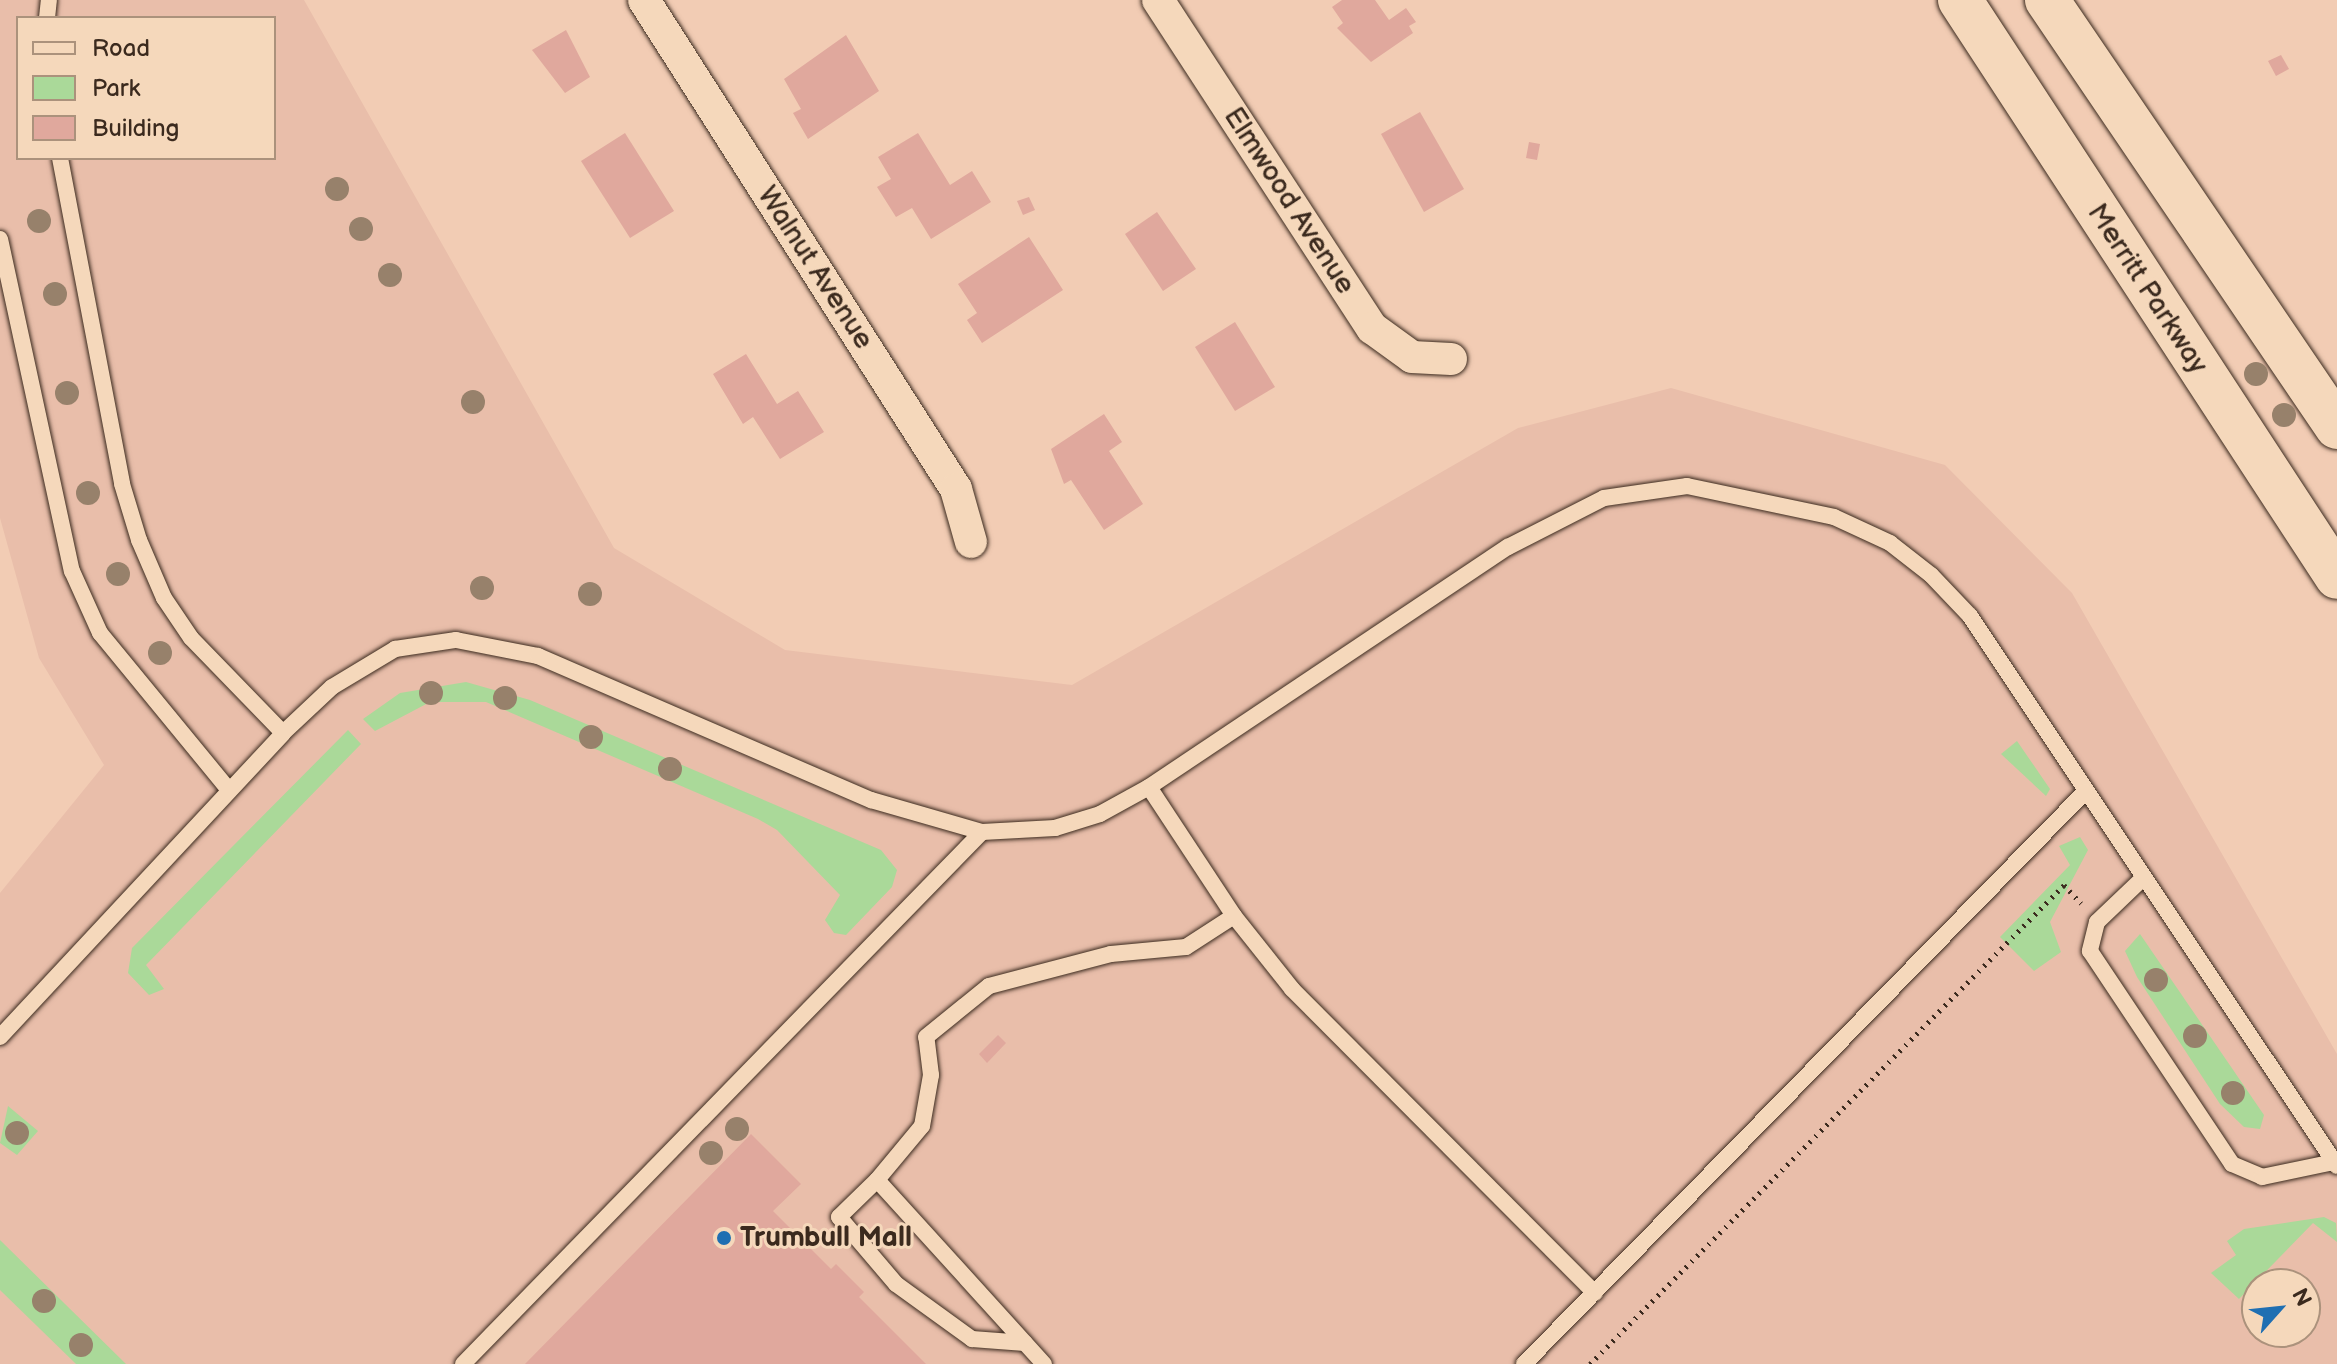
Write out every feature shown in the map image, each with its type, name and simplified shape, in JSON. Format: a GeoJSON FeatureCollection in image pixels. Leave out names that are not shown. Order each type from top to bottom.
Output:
{"type":"FeatureCollection","features":[{"type":"Feature","properties":{"kind":"highway","name":"Merritt Parkway"},"geometry":{"type":"LineString","coordinates":[[1960,0],[2337,577]]}},
{"type":"Feature","properties":{"kind":"highway"},"geometry":{"type":"LineString","coordinates":[[2047,0],[2337,427]]}},
{"type":"Feature","properties":{"kind":"street","name":"Walnut Avenue"},"geometry":{"type":"LineString","coordinates":[[644,0],[956,489],[971,542]]}},
{"type":"Feature","properties":{"kind":"street","name":"Elmwood Avenue"},"geometry":{"type":"LineString","coordinates":[[1158,0],[1372,328],[1412,357],[1451,359]]}},
{"type":"Feature","properties":{"kind":"lane"},"geometry":{"type":"LineString","coordinates":[[60,160],[122,484],[139,540],[164,598],[191,638],[283,733]]}},
{"type":"Feature","properties":{"kind":"lane"},"geometry":{"type":"LineString","coordinates":[[0,239],[72,571],[100,633],[229,790]]}},
{"type":"Feature","properties":{"kind":"lane"},"geometry":{"type":"LineString","coordinates":[[0,1037],[283,733],[332,687],[395,649],[424,642],[489,643],[538,656],[871,800],[982,832],[1055,828],[1100,814],[1149,787],[1508,547],[1604,498],[1687,486],[1821,513],[1890,543],[1970,616],[2141,880],[2336,1164],[2262,1177],[2232,1164],[2090,951],[2097,922],[2141,880]]}},
{"type":"Feature","properties":{"kind":"lane"},"geometry":{"type":"LineString","coordinates":[[1149,787],[1234,916],[1292,989],[1595,1293]]}},
{"type":"Feature","properties":{"kind":"lane"},"geometry":{"type":"LineString","coordinates":[[1527,1363],[2085,792]]}},
{"type":"Feature","properties":{"kind":"lane"},"geometry":{"type":"LineString","coordinates":[[463,1364],[982,832]]}},
{"type":"Feature","properties":{"kind":"lane"},"geometry":{"type":"LineString","coordinates":[[1025,1343],[972,1339],[896,1284],[839,1217],[877,1180],[922,1126],[931,1075],[926,1037],[989,986],[1111,954],[1186,947],[1234,916]]}},
{"type":"Feature","properties":{"kind":"lane"},"geometry":{"type":"LineString","coordinates":[[877,1180],[1044,1364]]}},
{"type":"Feature","properties":{"kind":"path"},"geometry":{"type":"LineString","coordinates":[[1590,1364],[2064,885],[2097,922]]}},
{"type":"Feature","properties":{"kind":"shaded area"},"geometry":{"type":"Polygon","coordinates":[[[0,0],[304,0],[614,548],[785,650],[1072,685],[1518,428],[1671,388],[1945,465],[2072,593],[2337,1054],[2337,1364],[0,1364],[0,893],[104,765],[39,658],[0,518],[0,0]]]}},
{"type":"Feature","properties":{"kind":"green space"},"geometry":{"type":"Polygon","coordinates":[[[466,682],[530,700],[881,850],[897,870],[892,887],[846,935],[834,933],[825,920],[840,895],[777,830],[758,819],[486,702],[430,702],[375,731],[363,719],[400,693],[466,682]]]}},
{"type":"Feature","properties":{"kind":"green space"},"geometry":{"type":"Polygon","coordinates":[[[348,730],[361,744],[146,965],[164,989],[149,995],[128,973],[132,948],[348,730]]]}},
{"type":"Feature","properties":{"kind":"green space"},"geometry":{"type":"Polygon","coordinates":[[[2017,741],[2050,789],[2046,796],[2001,754],[2017,741]]]}},
{"type":"Feature","properties":{"kind":"green space"},"geometry":{"type":"Polygon","coordinates":[[[2080,837],[2088,850],[2050,922],[2061,952],[2034,971],[2000,937],[2070,865],[2059,846],[2080,837]]]}},
{"type":"Feature","properties":{"kind":"green space"},"geometry":{"type":"Polygon","coordinates":[[[2140,934],[2264,1115],[2260,1129],[2244,1127],[2220,1104],[2137,977],[2125,951],[2140,934]]]}},
{"type":"Feature","properties":{"kind":"green space"},"geometry":{"type":"Polygon","coordinates":[[[8,1106],[38,1131],[17,1155],[0,1143],[8,1106]]]}},
{"type":"Feature","properties":{"kind":"green space"},"geometry":{"type":"Polygon","coordinates":[[[2324,1217],[2336,1223],[2337,1242],[2313,1223],[2269,1268],[2241,1268],[2239,1299],[2211,1273],[2236,1255],[2227,1241],[2244,1229],[2324,1217]]]}},
{"type":"Feature","properties":{"kind":"green space"},"geometry":{"type":"Polygon","coordinates":[[[0,1240],[126,1364],[76,1364],[0,1290],[0,1240]]]}},
{"type":"Feature","properties":{"kind":"building"},"geometry":{"type":"Polygon","coordinates":[[[1342,0],[1375,0],[1389,20],[1406,8],[1416,22],[1409,26],[1413,33],[1371,62],[1337,28],[1343,23],[1332,7],[1342,0]]]}},
{"type":"Feature","properties":{"kind":"building"},"geometry":{"type":"Polygon","coordinates":[[[566,30],[590,77],[565,93],[532,50],[566,30]]]}},
{"type":"Feature","properties":{"kind":"building"},"geometry":{"type":"Polygon","coordinates":[[[846,35],[879,91],[808,139],[793,113],[801,109],[784,79],[846,35]]]}},
{"type":"Feature","properties":{"kind":"building"},"geometry":{"type":"Polygon","coordinates":[[[2281,55],[2289,69],[2276,76],[2268,61],[2281,55]]]}},
{"type":"Feature","properties":{"kind":"building"},"geometry":{"type":"Polygon","coordinates":[[[1420,112],[1464,189],[1424,212],[1381,134],[1420,112]]]}},
{"type":"Feature","properties":{"kind":"building"},"geometry":{"type":"Polygon","coordinates":[[[625,133],[674,211],[630,238],[581,161],[625,133]]]}},
{"type":"Feature","properties":{"kind":"building"},"geometry":{"type":"Polygon","coordinates":[[[918,133],[950,185],[972,171],[991,202],[931,239],[912,208],[896,217],[877,187],[891,179],[878,157],[918,133]]]}},
{"type":"Feature","properties":{"kind":"building"},"geometry":{"type":"Polygon","coordinates":[[[1529,142],[1540,144],[1537,160],[1526,158],[1529,142]]]}},
{"type":"Feature","properties":{"kind":"building"},"geometry":{"type":"Polygon","coordinates":[[[1029,197],[1035,210],[1023,215],[1017,201],[1029,197]]]}},
{"type":"Feature","properties":{"kind":"building"},"geometry":{"type":"Polygon","coordinates":[[[1157,212],[1196,269],[1163,291],[1125,234],[1157,212]]]}},
{"type":"Feature","properties":{"kind":"building"},"geometry":{"type":"Polygon","coordinates":[[[1029,237],[1063,290],[982,343],[967,320],[977,313],[958,284],[1029,237]]]}},
{"type":"Feature","properties":{"kind":"building"},"geometry":{"type":"Polygon","coordinates":[[[1235,322],[1275,387],[1235,411],[1195,347],[1235,322]]]}},
{"type":"Feature","properties":{"kind":"building"},"geometry":{"type":"Polygon","coordinates":[[[746,354],[777,404],[798,391],[824,432],[780,459],[753,417],[743,424],[713,374],[746,354]]]}},
{"type":"Feature","properties":{"kind":"building"},"geometry":{"type":"Polygon","coordinates":[[[1104,414],[1122,442],[1109,451],[1143,504],[1104,530],[1071,480],[1064,484],[1051,449],[1104,414]]]}},
{"type":"Feature","properties":{"kind":"building"},"geometry":{"type":"Polygon","coordinates":[[[998,1035],[1006,1043],[987,1063],[979,1054],[998,1035]]]}},
{"type":"Feature","properties":{"kind":"building","name":"Trumbull Mall"},"geometry":{"type":"Polygon","coordinates":[[[751,1134],[801,1184],[773,1211],[831,1269],[836,1264],[864,1292],[859,1297],[926,1364],[525,1364],[751,1134]]]}},
{"type":"Feature","properties":{"kind":"place","name":"Trumbull Mall"},"geometry":{"type":"Point","coordinates":[724,1238]}}]}
